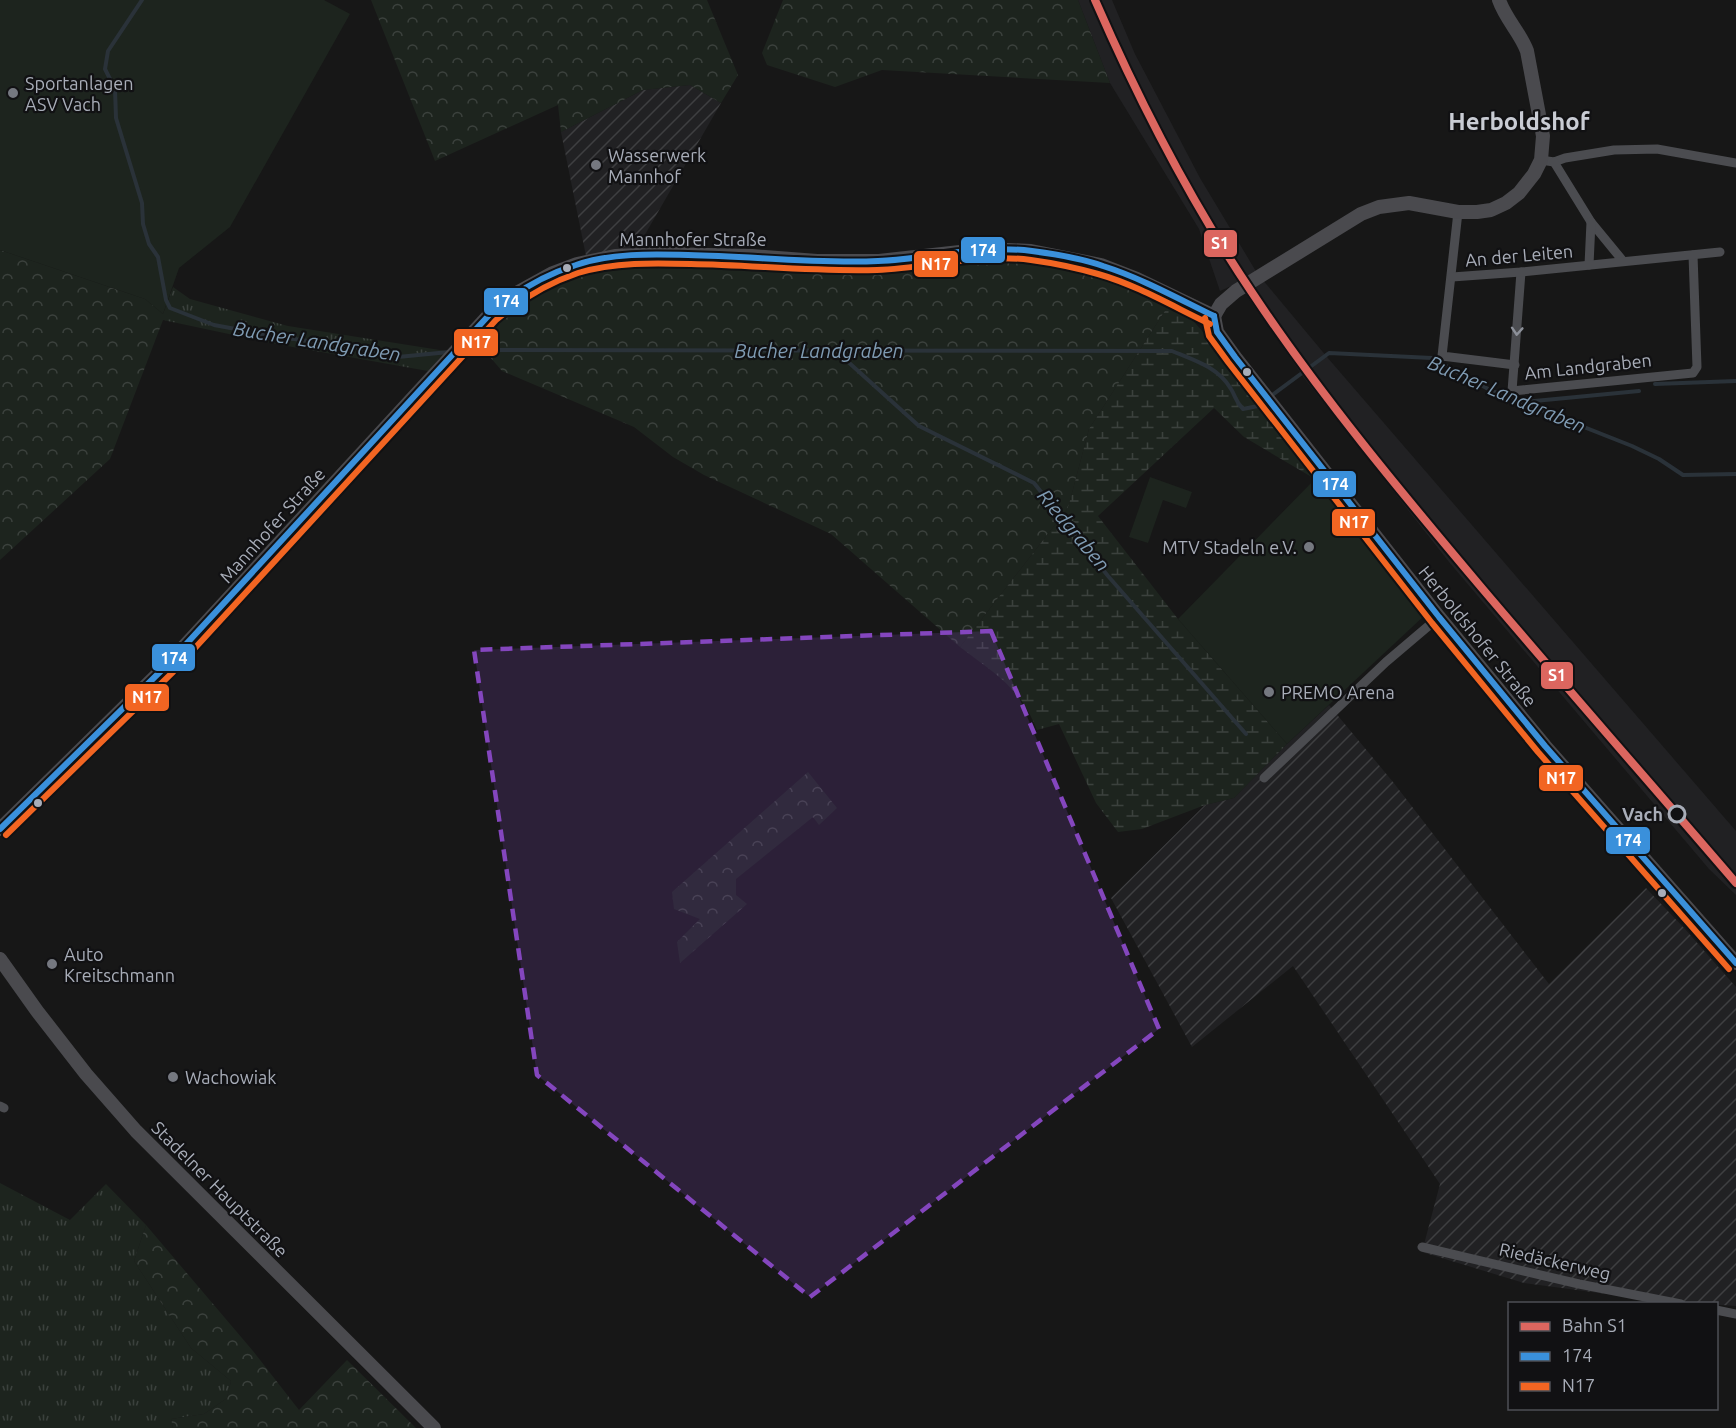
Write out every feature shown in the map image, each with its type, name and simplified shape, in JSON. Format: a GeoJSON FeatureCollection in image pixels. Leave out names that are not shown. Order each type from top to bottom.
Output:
{"type":"FeatureCollection","features":[{"type":"Feature","properties":{"kind":"street"},"geometry":{"type":"LineString","coordinates":[[1499,0],[1507,19],[1523,40],[1527,51],[1548,161]]}},
{"type":"Feature","properties":{"kind":"street"},"geometry":{"type":"LineString","coordinates":[[1214,316],[1221,303],[1236,291],[1368,210],[1401,202],[1458,212],[1491,210],[1506,203],[1519,193],[1548,161],[1614,150],[1657,149],[1736,163]]}},
{"type":"Feature","properties":{"kind":"street","name":"An der Leiten"},"geometry":{"type":"LineString","coordinates":[[1548,161],[1623,261]]}},
{"type":"Feature","properties":{"kind":"street","name":"Am Landgraben"},"geometry":{"type":"LineString","coordinates":[[1458,212],[1442,356],[1515,365]]}},
{"type":"Feature","properties":{"kind":"street","name":"An der Leiten"},"geometry":{"type":"LineString","coordinates":[[1589,265],[1592,222]]}},
{"type":"Feature","properties":{"kind":"street","name":"Mannhofer Straße"},"geometry":{"type":"LineString","coordinates":[[0,829],[166,666],[472,332],[511,296],[553,273],[577,264],[615,256],[643,254],[752,256],[817,261],[879,261],[987,249],[1031,251],[1101,265],[1137,279],[1214,316]]}},
{"type":"Feature","properties":{"kind":"street","name":"An der Leiten"},"geometry":{"type":"LineString","coordinates":[[1452,277],[1720,252]]}},
{"type":"Feature","properties":{"kind":"street","name":"Am Landgraben"},"geometry":{"type":"LineString","coordinates":[[1521,272],[1512,391],[1693,373],[1697,367],[1693,255]]}},
{"type":"Feature","properties":{"kind":"street","name":"Herboldshofer Straße"},"geometry":{"type":"LineString","coordinates":[[1214,316],[1217,332],[1271,405],[1439,617],[1545,746],[1736,963]]}},
{"type":"Feature","properties":{"kind":"street"},"geometry":{"type":"LineString","coordinates":[[1264,778],[1386,662],[1439,617]]}},
{"type":"Feature","properties":{"kind":"street","name":"Stadelner Hauptstraße"},"geometry":{"type":"LineString","coordinates":[[0,959],[86,1074],[136,1131],[434,1428]]}},
{"type":"Feature","properties":{"kind":"street","name":"Riedäckerweg"},"geometry":{"type":"LineString","coordinates":[[1422,1247],[1579,1284],[1671,1302]]}},
{"type":"Feature","properties":{"kind":"street"},"geometry":{"type":"LineString","coordinates":[[1718,1310],[1736,1314]]}},
{"type":"Feature","properties":{"kind":"highlighted area"},"geometry":{"type":"Polygon","coordinates":[[[991,631],[1159,1029],[810,1297],[537,1075],[474,650],[991,631]]]}},
{"type":"Feature","properties":{"kind":"shaded area"},"geometry":{"type":"Polygon","coordinates":[[[1078,0],[1112,0],[1135,54],[1200,178],[1257,273],[1736,831],[1736,895],[1709,869],[1449,562],[1304,378],[1238,283],[1220,291],[1199,229],[1110,83],[1078,0]]]}},
{"type":"Feature","properties":{"kind":"shaded area"},"geometry":{"type":"Polygon","coordinates":[[[690,85],[721,103],[636,250],[586,256],[561,132],[643,90],[690,85]]]}},
{"type":"Feature","properties":{"kind":"shaded area"},"geometry":{"type":"Polygon","coordinates":[[[1329,705],[1393,782],[1549,984],[1646,888],[1736,987],[1736,1306],[1718,1305],[1718,1302],[1652,1300],[1524,1283],[1422,1252],[1440,1184],[1293,966],[1192,1047],[1111,898],[1205,805],[1234,798],[1329,705]]]}},
{"type":"Feature","properties":{"kind":"green space"},"geometry":{"type":"Polygon","coordinates":[[[0,0],[324,0],[350,14],[230,227],[179,268],[163,314],[145,299],[0,250],[0,0]]]}},
{"type":"Feature","properties":{"kind":"green space"},"geometry":{"type":"Polygon","coordinates":[[[371,0],[707,0],[738,75],[721,103],[690,85],[643,90],[561,132],[558,105],[435,161],[371,0]]]}},
{"type":"Feature","properties":{"kind":"green space"},"geometry":{"type":"Polygon","coordinates":[[[783,0],[1078,0],[1110,83],[882,70],[835,87],[767,65],[762,53],[783,0]]]}},
{"type":"Feature","properties":{"kind":"green space"},"geometry":{"type":"Polygon","coordinates":[[[974,249],[1103,264],[1170,303],[1089,429],[1068,508],[960,647],[831,534],[704,475],[673,457],[634,427],[502,371],[478,343],[497,317],[531,290],[586,256],[609,250],[854,260],[974,249]]]}},
{"type":"Feature","properties":{"kind":"green space"},"geometry":{"type":"Polygon","coordinates":[[[0,250],[145,299],[163,314],[163,320],[110,459],[0,560],[0,250]]]}},
{"type":"Feature","properties":{"kind":"green space"},"geometry":{"type":"Polygon","coordinates":[[[173,287],[190,299],[288,326],[446,351],[428,371],[276,344],[163,320],[173,287]]]}},
{"type":"Feature","properties":{"kind":"green space"},"geometry":{"type":"Polygon","coordinates":[[[1170,303],[1189,316],[1216,347],[1315,479],[1244,437],[1214,408],[1098,516],[1178,619],[1287,744],[1234,798],[1205,805],[1142,829],[1118,832],[1096,803],[1059,724],[1037,730],[1023,703],[1014,692],[960,647],[1068,508],[1089,429],[1170,303]]]}},
{"type":"Feature","properties":{"kind":"green space"},"geometry":{"type":"Polygon","coordinates":[[[1150,477],[1192,492],[1186,508],[1163,500],[1148,543],[1129,537],[1150,477]]]}},
{"type":"Feature","properties":{"kind":"green space","name":"MTV Stadeln e.V."},"geometry":{"type":"Polygon","coordinates":[[[1315,479],[1425,615],[1287,744],[1178,619],[1315,479]]]}},
{"type":"Feature","properties":{"kind":"green space"},"geometry":{"type":"Polygon","coordinates":[[[808,772],[837,808],[819,825],[813,817],[736,879],[736,895],[747,904],[680,963],[677,942],[700,919],[674,909],[672,892],[808,772]]]}},
{"type":"Feature","properties":{"kind":"green space"},"geometry":{"type":"Polygon","coordinates":[[[0,1183],[70,1220],[106,1184],[146,1225],[134,1261],[191,1348],[231,1381],[227,1398],[204,1414],[171,1419],[173,1428],[0,1428],[0,1183]]]}},
{"type":"Feature","properties":{"kind":"green space"},"geometry":{"type":"Polygon","coordinates":[[[146,1225],[253,1351],[299,1410],[347,1360],[416,1428],[173,1428],[171,1419],[204,1414],[227,1398],[231,1381],[191,1348],[134,1261],[146,1225]]]}},
{"type":"Feature","properties":{"kind":"waterway","name":"Bucher Landgraben"},"geometry":{"type":"LineString","coordinates":[[142,0],[108,51],[105,69],[115,89],[116,118],[142,203],[143,224],[149,244],[158,257],[166,300],[170,308],[214,325],[358,348],[398,357],[449,352]]}},
{"type":"Feature","properties":{"kind":"waterway","name":"Bucher Landgraben"},"geometry":{"type":"LineString","coordinates":[[462,350],[1172,351],[1205,365],[1219,375],[1226,381],[1243,409],[1258,406],[1265,401]]}},
{"type":"Feature","properties":{"kind":"waterway","name":"Riedgraben"},"geometry":{"type":"LineString","coordinates":[[836,351],[919,426],[1034,483],[1108,576],[1246,734]]}},
{"type":"Feature","properties":{"kind":"waterway","name":"Bucher Landgraben"},"geometry":{"type":"LineString","coordinates":[[1271,396],[1329,353],[1432,358],[1490,390],[1632,446],[1659,459],[1683,475],[1736,474]]}},
{"type":"Feature","properties":{"kind":"waterway"},"geometry":{"type":"LineString","coordinates":[[1655,384],[1736,381]]}},
{"type":"Feature","properties":{"kind":"waterway"},"geometry":{"type":"LineString","coordinates":[[1524,402],[1639,391]]}},
{"type":"Feature","properties":{"kind":"rail line","name":"S1"},"geometry":{"type":"LineString","coordinates":[[1095,0],[1166,149],[1228,256],[1277,330],[1391,479],[1544,661],[1736,883]]}},
{"type":"Feature","properties":{"kind":"transit line","name":"174"},"geometry":{"type":"LineString","coordinates":[[0,829],[166,666],[490,314],[520,291],[564,269],[603,258],[631,255],[660,254],[854,262],[1013,249],[1095,263],[1145,282],[1214,316]]}},
{"type":"Feature","properties":{"kind":"transit line","name":"N17"},"geometry":{"type":"LineString","coordinates":[[6,835],[173,672],[496,320],[535,293],[567,277],[592,269],[634,264],[877,270],[1012,258],[1065,266],[1113,279],[1141,290],[1210,324]]}},
{"type":"Feature","properties":{"kind":"transit line","name":"174"},"geometry":{"type":"LineString","coordinates":[[1214,316],[1217,332],[1235,357],[1439,617],[1545,746],[1736,963]]}},
{"type":"Feature","properties":{"kind":"transit line","name":"N17"},"geometry":{"type":"LineString","coordinates":[[1205,318],[1209,336],[1228,362],[1432,623],[1538,752],[1729,969]]}},
{"type":"Feature","properties":{"kind":"place","name":"Sportanlagen ASV Vach"},"geometry":{"type":"Point","coordinates":[13,93]}},
{"type":"Feature","properties":{"kind":"place","name":"Wasserwerk Mannhof"},"geometry":{"type":"Point","coordinates":[596,165]}},
{"type":"Feature","properties":{"kind":"place","name":"MTV Stadeln e.V."},"geometry":{"type":"Point","coordinates":[1309,547]}},
{"type":"Feature","properties":{"kind":"place","name":"PREMO Arena"},"geometry":{"type":"Point","coordinates":[1269,692]}},
{"type":"Feature","properties":{"kind":"place","name":"Vach"},"geometry":{"type":"Point","coordinates":[1677,814]}},
{"type":"Feature","properties":{"kind":"place","name":"Auto Kreitschmann"},"geometry":{"type":"Point","coordinates":[52,964]}},
{"type":"Feature","properties":{"kind":"place","name":"Wachowiak"},"geometry":{"type":"Point","coordinates":[173,1077]}},
{"type":"Feature","properties":{"kind":"district","name":"Herboldshof"},"geometry":{"type":"Point","coordinates":[1519,121]}}]}
